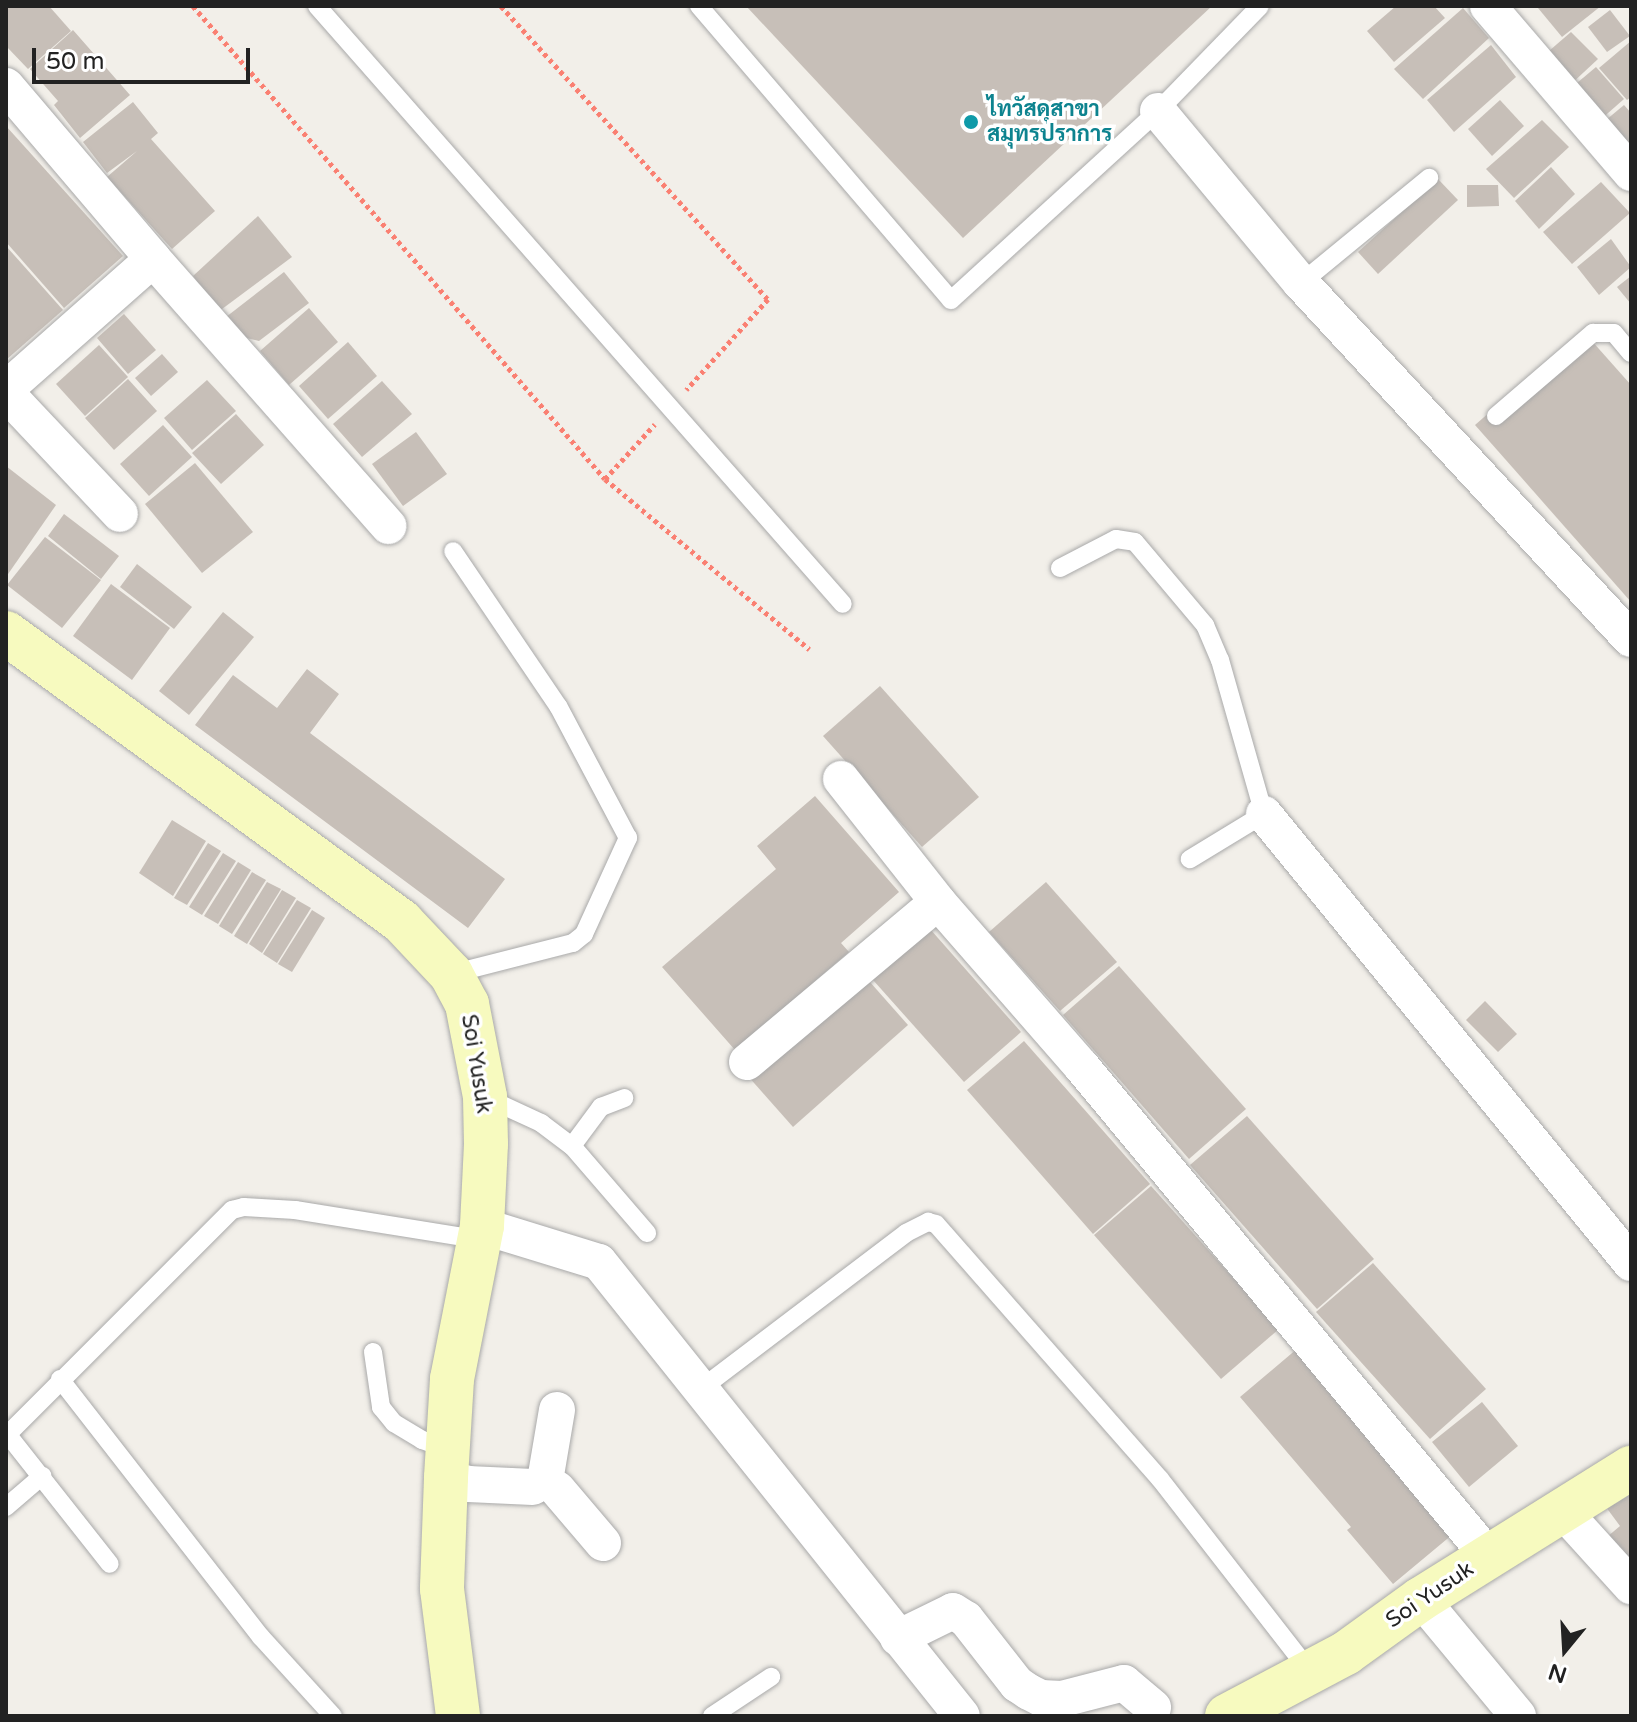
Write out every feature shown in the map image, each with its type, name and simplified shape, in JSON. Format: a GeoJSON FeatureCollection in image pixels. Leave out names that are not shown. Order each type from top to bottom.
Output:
{"type":"FeatureCollection","features":[{"type":"Feature","properties":{"kind":"street"},"geometry":{"type":"LineString","coordinates":[[1488,6],[1631,173]]}},
{"type":"Feature","properties":{"kind":"street"},"geometry":{"type":"LineString","coordinates":[[6,86],[153,259],[388,526]]}},
{"type":"Feature","properties":{"kind":"street"},"geometry":{"type":"LineString","coordinates":[[1158,111],[1301,283],[1631,639]]}},
{"type":"Feature","properties":{"kind":"street"},"geometry":{"type":"LineString","coordinates":[[120,514],[6,391],[153,259]]}},
{"type":"Feature","properties":{"kind":"street","name":"Soi Yusuk"},"geometry":{"type":"LineString","coordinates":[[6,633],[402,922],[451,974],[467,1004],[485,1097],[479,1233],[452,1379],[447,1464],[442,1589],[458,1716]]}},
{"type":"Feature","properties":{"kind":"street"},"geometry":{"type":"LineString","coordinates":[[841,779],[938,902],[1082,1067],[1489,1557]]}},
{"type":"Feature","properties":{"kind":"street"},"geometry":{"type":"LineString","coordinates":[[1264,814],[1631,1263]]}},
{"type":"Feature","properties":{"kind":"street"},"geometry":{"type":"LineString","coordinates":[[747,1062],[938,902]]}},
{"type":"Feature","properties":{"kind":"street"},"geometry":{"type":"LineString","coordinates":[[479,1233],[599,1262],[962,1716]]}},
{"type":"Feature","properties":{"kind":"street"},"geometry":{"type":"LineString","coordinates":[[545,1484],[557,1410]]}},
{"type":"Feature","properties":{"kind":"street"},"geometry":{"type":"LineString","coordinates":[[447,1464],[468,1484],[545,1484],[603,1543]]}},
{"type":"Feature","properties":{"kind":"street","name":"Soi Yusuk"},"geometry":{"type":"LineString","coordinates":[[1227,1716],[1346,1653],[1421,1599],[1631,1468]]}},
{"type":"Feature","properties":{"kind":"street"},"geometry":{"type":"LineString","coordinates":[[1562,1510],[1631,1586]]}},
{"type":"Feature","properties":{"kind":"street"},"geometry":{"type":"LineString","coordinates":[[1421,1599],[1518,1716]]}},
{"type":"Feature","properties":{"kind":"street"},"geometry":{"type":"LineString","coordinates":[[898,1638],[953,1611],[966,1619],[1017,1684],[1041,1698],[1062,1699],[1124,1683],[1153,1707]]}},
{"type":"Feature","properties":{"kind":"lane"},"geometry":{"type":"LineString","coordinates":[[317,6],[843,604]]}},
{"type":"Feature","properties":{"kind":"lane"},"geometry":{"type":"LineString","coordinates":[[699,6],[951,300],[1158,111],[1260,6]]}},
{"type":"Feature","properties":{"kind":"lane"},"geometry":{"type":"LineString","coordinates":[[1301,283],[1429,178]]}},
{"type":"Feature","properties":{"kind":"lane"},"geometry":{"type":"LineString","coordinates":[[1496,416],[1593,333],[1614,333],[1631,353]]}},
{"type":"Feature","properties":{"kind":"lane"},"geometry":{"type":"LineString","coordinates":[[1060,568],[1116,539],[1135,542],[1205,625],[1220,660],[1264,814],[1190,859]]}},
{"type":"Feature","properties":{"kind":"lane"},"geometry":{"type":"LineString","coordinates":[[451,974],[573,943],[584,934],[628,838],[558,706],[453,551]]}},
{"type":"Feature","properties":{"kind":"lane"},"geometry":{"type":"LineString","coordinates":[[485,1097],[541,1123],[572,1146],[647,1233]]}},
{"type":"Feature","properties":{"kind":"lane"},"geometry":{"type":"LineString","coordinates":[[572,1146],[601,1107],[624,1098]]}},
{"type":"Feature","properties":{"kind":"lane"},"geometry":{"type":"LineString","coordinates":[[110,1564],[7,1436],[60,1379],[232,1210],[244,1207],[295,1210],[479,1233]]}},
{"type":"Feature","properties":{"kind":"lane"},"geometry":{"type":"LineString","coordinates":[[702,1388],[906,1233],[928,1222],[936,1224],[1160,1479],[1311,1673]]}},
{"type":"Feature","properties":{"kind":"lane"},"geometry":{"type":"LineString","coordinates":[[373,1352],[376,1387],[387,1415],[447,1464]]}},
{"type":"Feature","properties":{"kind":"lane"},"geometry":{"type":"LineString","coordinates":[[60,1379],[261,1637],[333,1716]]}},
{"type":"Feature","properties":{"kind":"lane"},"geometry":{"type":"LineString","coordinates":[[6,1507],[42,1476]]}},
{"type":"Feature","properties":{"kind":"lane"},"geometry":{"type":"LineString","coordinates":[[712,1716],[771,1677]]}},
{"type":"Feature","properties":{"kind":"path"},"geometry":{"type":"LineString","coordinates":[[193,6],[605,479],[809,649]]}},
{"type":"Feature","properties":{"kind":"path"},"geometry":{"type":"LineString","coordinates":[[501,6],[768,299],[676,400]]}},
{"type":"Feature","properties":{"kind":"path"},"geometry":{"type":"LineString","coordinates":[[605,479],[656,423]]}},
{"type":"Feature","properties":{"kind":"building"},"geometry":{"type":"Polygon","coordinates":[[[6,6],[49,6],[71,31],[28,69],[6,46],[6,6]]]}},
{"type":"Feature","properties":{"kind":"building","name":"ไทวัสดุสาขา สมุทรปราการ"},"geometry":{"type":"Polygon","coordinates":[[[746,6],[1212,6],[963,238],[746,6]]]}},
{"type":"Feature","properties":{"kind":"building"},"geometry":{"type":"Polygon","coordinates":[[[1396,6],[1434,6],[1445,18],[1394,62],[1367,31],[1396,6]]]}},
{"type":"Feature","properties":{"kind":"building"},"geometry":{"type":"Polygon","coordinates":[[[1601,6],[1562,37],[1538,8],[1601,6]]]}},
{"type":"Feature","properties":{"kind":"building"},"geometry":{"type":"Polygon","coordinates":[[[1463,8],[1489,38],[1423,99],[1394,69],[1463,8]]]}},
{"type":"Feature","properties":{"kind":"building"},"geometry":{"type":"Polygon","coordinates":[[[1610,10],[1630,36],[1607,52],[1588,27],[1610,10]]]}},
{"type":"Feature","properties":{"kind":"building"},"geometry":{"type":"Polygon","coordinates":[[[73,30],[130,95],[80,138],[54,105],[58,101],[30,69],[73,30]]]}},
{"type":"Feature","properties":{"kind":"building"},"geometry":{"type":"Polygon","coordinates":[[[1571,32],[1598,59],[1569,86],[1542,57],[1571,32]]]}},
{"type":"Feature","properties":{"kind":"building"},"geometry":{"type":"Polygon","coordinates":[[[1631,41],[1631,97],[1627,100],[1599,68],[1631,41]]]}},
{"type":"Feature","properties":{"kind":"building"},"geometry":{"type":"Polygon","coordinates":[[[1491,45],[1516,77],[1454,132],[1427,100],[1491,45]]]}},
{"type":"Feature","properties":{"kind":"building"},"geometry":{"type":"Polygon","coordinates":[[[1596,67],[1624,99],[1599,121],[1571,88],[1596,67]]]}},
{"type":"Feature","properties":{"kind":"building"},"geometry":{"type":"Polygon","coordinates":[[[1500,100],[1524,126],[1492,156],[1468,129],[1500,100]]]}},
{"type":"Feature","properties":{"kind":"building"},"geometry":{"type":"Polygon","coordinates":[[[133,102],[158,133],[151,139],[215,211],[172,249],[107,177],[137,151],[107,173],[83,142],[133,102]]]}},
{"type":"Feature","properties":{"kind":"building"},"geometry":{"type":"Polygon","coordinates":[[[1624,105],[1631,113],[1631,163],[1600,125],[1624,105]]]}},
{"type":"Feature","properties":{"kind":"building"},"geometry":{"type":"Polygon","coordinates":[[[1542,120],[1569,147],[1514,198],[1486,169],[1542,120]]]}},
{"type":"Feature","properties":{"kind":"building"},"geometry":{"type":"Polygon","coordinates":[[[6,126],[123,256],[64,308],[6,242],[6,126]]]}},
{"type":"Feature","properties":{"kind":"building"},"geometry":{"type":"Polygon","coordinates":[[[1551,167],[1575,194],[1539,229],[1515,201],[1551,167]]]}},
{"type":"Feature","properties":{"kind":"building"},"geometry":{"type":"Polygon","coordinates":[[[1438,179],[1458,200],[1378,274],[1358,252],[1438,179]]]}},
{"type":"Feature","properties":{"kind":"building"},"geometry":{"type":"Polygon","coordinates":[[[1601,182],[1630,213],[1572,264],[1543,232],[1601,182]]]}},
{"type":"Feature","properties":{"kind":"building"},"geometry":{"type":"Polygon","coordinates":[[[1467,185],[1498,185],[1499,206],[1467,207],[1467,185]]]}},
{"type":"Feature","properties":{"kind":"building"},"geometry":{"type":"Polygon","coordinates":[[[258,216],[292,257],[218,312],[193,276],[258,216]]]}},
{"type":"Feature","properties":{"kind":"building"},"geometry":{"type":"Polygon","coordinates":[[[1611,239],[1631,267],[1599,295],[1577,267],[1611,239]]]}},
{"type":"Feature","properties":{"kind":"building"},"geometry":{"type":"Polygon","coordinates":[[[6,246],[63,310],[6,360],[6,246]]]}},
{"type":"Feature","properties":{"kind":"building"},"geometry":{"type":"Polygon","coordinates":[[[284,272],[309,303],[259,341],[242,337],[226,317],[284,272]]]}},
{"type":"Feature","properties":{"kind":"building"},"geometry":{"type":"Polygon","coordinates":[[[1631,276],[1631,304],[1617,287],[1631,276]]]}},
{"type":"Feature","properties":{"kind":"building"},"geometry":{"type":"Polygon","coordinates":[[[309,308],[338,342],[289,385],[260,351],[309,308]]]}},
{"type":"Feature","properties":{"kind":"building"},"geometry":{"type":"Polygon","coordinates":[[[124,314],[156,350],[128,374],[97,338],[124,314]]]}},
{"type":"Feature","properties":{"kind":"building"},"geometry":{"type":"Polygon","coordinates":[[[1583,331],[1631,385],[1631,602],[1475,425],[1583,331]]]}},
{"type":"Feature","properties":{"kind":"building"},"geometry":{"type":"Polygon","coordinates":[[[348,342],[377,376],[328,419],[299,386],[348,342]]]}},
{"type":"Feature","properties":{"kind":"building"},"geometry":{"type":"Polygon","coordinates":[[[99,345],[128,377],[85,416],[56,384],[99,345]]]}},
{"type":"Feature","properties":{"kind":"building"},"geometry":{"type":"Polygon","coordinates":[[[162,354],[178,372],[151,396],[135,378],[162,354]]]}},
{"type":"Feature","properties":{"kind":"building"},"geometry":{"type":"Polygon","coordinates":[[[128,379],[157,411],[114,450],[85,418],[128,379]]]}},
{"type":"Feature","properties":{"kind":"building"},"geometry":{"type":"Polygon","coordinates":[[[207,380],[236,411],[192,450],[164,418],[207,380]]]}},
{"type":"Feature","properties":{"kind":"building"},"geometry":{"type":"Polygon","coordinates":[[[382,381],[412,414],[362,457],[333,424],[382,381]]]}},
{"type":"Feature","properties":{"kind":"building"},"geometry":{"type":"Polygon","coordinates":[[[236,414],[264,445],[221,484],[192,453],[236,414]]]}},
{"type":"Feature","properties":{"kind":"building"},"geometry":{"type":"Polygon","coordinates":[[[163,425],[192,457],[149,496],[120,464],[163,425]]]}},
{"type":"Feature","properties":{"kind":"building"},"geometry":{"type":"Polygon","coordinates":[[[416,432],[447,474],[403,506],[372,464],[416,432]]]}},
{"type":"Feature","properties":{"kind":"building"},"geometry":{"type":"Polygon","coordinates":[[[195,463],[253,532],[202,573],[145,504],[195,463]]]}},
{"type":"Feature","properties":{"kind":"building"},"geometry":{"type":"Polygon","coordinates":[[[6,466],[56,505],[6,577],[6,466]]]}},
{"type":"Feature","properties":{"kind":"building"},"geometry":{"type":"Polygon","coordinates":[[[64,514],[119,556],[101,579],[48,536],[64,514]]]}},
{"type":"Feature","properties":{"kind":"building"},"geometry":{"type":"Polygon","coordinates":[[[45,537],[101,580],[62,628],[7,585],[45,537]]]}},
{"type":"Feature","properties":{"kind":"building"},"geometry":{"type":"Polygon","coordinates":[[[137,564],[192,607],[174,629],[120,587],[137,564]]]}},
{"type":"Feature","properties":{"kind":"building"},"geometry":{"type":"Polygon","coordinates":[[[111,584],[170,628],[132,680],[73,636],[111,584]]]}},
{"type":"Feature","properties":{"kind":"building"},"geometry":{"type":"Polygon","coordinates":[[[223,612],[254,637],[189,715],[159,691],[223,612]]]}},
{"type":"Feature","properties":{"kind":"building"},"geometry":{"type":"Polygon","coordinates":[[[307,669],[339,694],[310,733],[505,879],[468,928],[195,725],[233,675],[277,708],[307,669]]]}},
{"type":"Feature","properties":{"kind":"building"},"geometry":{"type":"Polygon","coordinates":[[[880,686],[979,797],[922,847],[823,736],[880,686]]]}},
{"type":"Feature","properties":{"kind":"building"},"geometry":{"type":"Polygon","coordinates":[[[815,796],[899,892],[841,943],[849,952],[735,1050],[662,967],[776,869],[757,846],[815,796]]]}},
{"type":"Feature","properties":{"kind":"building"},"geometry":{"type":"Polygon","coordinates":[[[172,820],[206,841],[173,896],[139,873],[172,820]]]}},
{"type":"Feature","properties":{"kind":"building"},"geometry":{"type":"Polygon","coordinates":[[[208,843],[221,851],[187,905],[174,898],[208,843]]]}},
{"type":"Feature","properties":{"kind":"building"},"geometry":{"type":"Polygon","coordinates":[[[223,853],[236,861],[202,915],[189,907],[223,853]]]}},
{"type":"Feature","properties":{"kind":"building"},"geometry":{"type":"Polygon","coordinates":[[[238,862],[251,870],[218,924],[204,916],[238,862]]]}},
{"type":"Feature","properties":{"kind":"building"},"geometry":{"type":"Polygon","coordinates":[[[252,872],[266,880],[232,934],[219,926],[252,872]]]}},
{"type":"Feature","properties":{"kind":"building"},"geometry":{"type":"Polygon","coordinates":[[[267,882],[281,889],[247,944],[234,936],[267,882]]]}},
{"type":"Feature","properties":{"kind":"building"},"geometry":{"type":"Polygon","coordinates":[[[1046,882],[1117,962],[1060,1011],[989,932],[1046,882]]]}},
{"type":"Feature","properties":{"kind":"building"},"geometry":{"type":"Polygon","coordinates":[[[282,890],[296,898],[262,953],[249,944],[282,890]]]}},
{"type":"Feature","properties":{"kind":"building"},"geometry":{"type":"Polygon","coordinates":[[[297,900],[311,908],[277,963],[263,954],[297,900]]]}},
{"type":"Feature","properties":{"kind":"building"},"geometry":{"type":"Polygon","coordinates":[[[312,910],[325,918],[292,972],[278,964],[312,910]]]}},
{"type":"Feature","properties":{"kind":"building"},"geometry":{"type":"Polygon","coordinates":[[[923,921],[1021,1032],[964,1082],[865,971],[923,921]]]}},
{"type":"Feature","properties":{"kind":"building"},"geometry":{"type":"Polygon","coordinates":[[[1119,966],[1246,1109],[1189,1159],[1063,1015],[1119,966]]]}},
{"type":"Feature","properties":{"kind":"building"},"geometry":{"type":"Polygon","coordinates":[[[862,973],[908,1025],[793,1127],[747,1075],[862,973]]]}},
{"type":"Feature","properties":{"kind":"building"},"geometry":{"type":"Polygon","coordinates":[[[1485,1001],[1517,1034],[1498,1052],[1466,1020],[1485,1001]]]}},
{"type":"Feature","properties":{"kind":"building"},"geometry":{"type":"Polygon","coordinates":[[[1024,1041],[1150,1184],[1093,1234],[967,1090],[1024,1041]]]}},
{"type":"Feature","properties":{"kind":"building"},"geometry":{"type":"Polygon","coordinates":[[[1247,1116],[1374,1259],[1317,1309],[1190,1165],[1247,1116]]]}},
{"type":"Feature","properties":{"kind":"building"},"geometry":{"type":"Polygon","coordinates":[[[1151,1186],[1279,1329],[1221,1379],[1094,1235],[1151,1186]]]}},
{"type":"Feature","properties":{"kind":"building"},"geometry":{"type":"Polygon","coordinates":[[[1373,1263],[1486,1389],[1430,1439],[1316,1312],[1373,1263]]]}},
{"type":"Feature","properties":{"kind":"building"},"geometry":{"type":"Polygon","coordinates":[[[1298,1348],[1453,1534],[1393,1584],[1347,1530],[1351,1527],[1240,1397],[1298,1348]]]}},
{"type":"Feature","properties":{"kind":"building"},"geometry":{"type":"Polygon","coordinates":[[[1482,1402],[1518,1446],[1469,1487],[1432,1442],[1482,1402]]]}},
{"type":"Feature","properties":{"kind":"building"},"geometry":{"type":"Polygon","coordinates":[[[1631,1476],[1631,1559],[1607,1537],[1620,1526],[1600,1499],[1631,1476]]]}},
{"type":"Feature","properties":{"kind":"place","name":"ไทวัสดุสาขา สมุทรปราการ"},"geometry":{"type":"Point","coordinates":[971,122]}}]}
